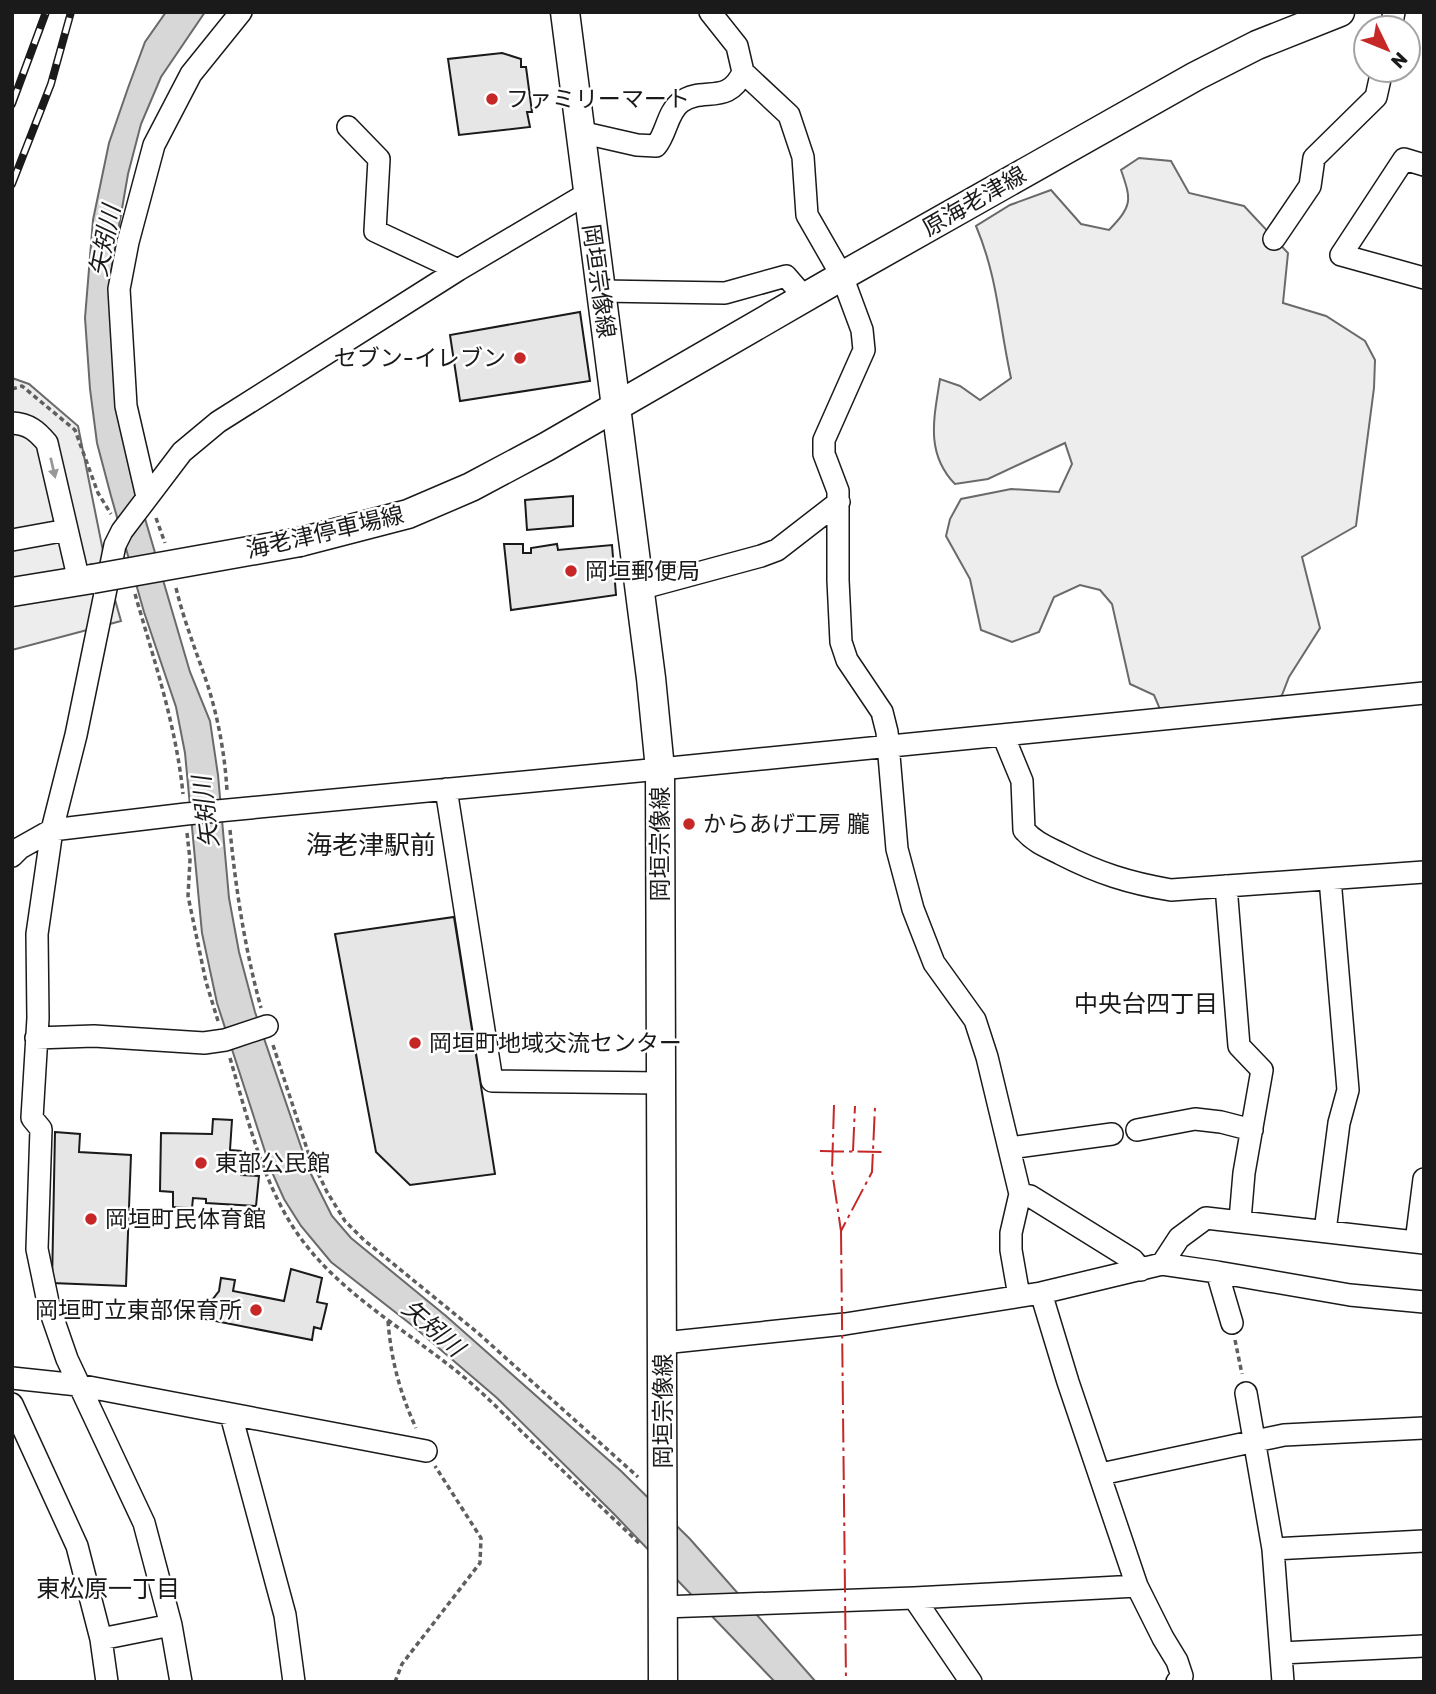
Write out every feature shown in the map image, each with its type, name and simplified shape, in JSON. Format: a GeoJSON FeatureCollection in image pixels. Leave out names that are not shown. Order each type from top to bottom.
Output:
{"type":"FeatureCollection","features":[{"type":"Feature","properties":{"kind":"main road","name":"岡垣宗像線"},"geometry":{"type":"LineString","coordinates":[[565,12],[617,407],[660,769],[663,1682]]}},
{"type":"Feature","properties":{"kind":"main road","name":"原海老津線"},"geometry":{"type":"LineString","coordinates":[[617,407],[1196,76],[1257,45],[1340,12]]}},
{"type":"Feature","properties":{"kind":"main road","name":"海老津停車場線"},"geometry":{"type":"LineString","coordinates":[[12,592],[300,542],[408,514],[471,487],[617,407]]}},
{"type":"Feature","properties":{"kind":"street"},"geometry":{"type":"LineString","coordinates":[[147,497],[126,406],[119,289],[128,242],[154,145],[191,74],[241,12]]}},
{"type":"Feature","properties":{"kind":"street"},"geometry":{"type":"LineString","coordinates":[[710,12],[737,46],[743,72],[789,116],[803,157],[807,215],[842,276],[862,330],[863,350],[824,440],[824,454],[838,491],[839,502],[838,580],[841,642],[847,660],[882,712],[887,732],[897,849],[907,888],[934,963],[975,1020],[988,1057],[1020,1194],[1011,1233],[1019,1296]]}},
{"type":"Feature","properties":{"kind":"street"},"geometry":{"type":"LineString","coordinates":[[580,132],[637,145],[656,146],[662,139],[672,113],[681,102],[729,90],[737,84],[743,72]]}},
{"type":"Feature","properties":{"kind":"street"},"geometry":{"type":"LineString","coordinates":[[1274,239],[1310,186],[1314,158],[1376,97],[1379,84]]}},
{"type":"Feature","properties":{"kind":"street"},"geometry":{"type":"LineString","coordinates":[[348,127],[379,159],[375,232],[458,270]]}},
{"type":"Feature","properties":{"kind":"street"},"geometry":{"type":"LineString","coordinates":[[1424,165],[1404,159],[1341,255],[1424,278]]}},
{"type":"Feature","properties":{"kind":"street"},"geometry":{"type":"LineString","coordinates":[[181,1682],[172,1625],[144,1523],[66,1359],[49,1307],[37,1249],[41,1129],[22,1118],[36,1038],[37,934],[52,830],[76,735],[116,545],[122,531],[182,452],[218,422],[458,270],[588,193]]}},
{"type":"Feature","properties":{"kind":"street"},"geometry":{"type":"LineString","coordinates":[[601,291],[725,293],[786,276],[805,298]]}},
{"type":"Feature","properties":{"kind":"street"},"geometry":{"type":"LineString","coordinates":[[12,423],[29,426],[47,443],[67,530],[86,580]]}},
{"type":"Feature","properties":{"kind":"street"},"geometry":{"type":"LineString","coordinates":[[639,589],[777,550],[839,502]]}},
{"type":"Feature","properties":{"kind":"street"},"geometry":{"type":"LineString","coordinates":[[12,540],[67,530]]}},
{"type":"Feature","properties":{"kind":"street"},"geometry":{"type":"LineString","coordinates":[[15,850],[52,830],[186,814],[1424,693]]}},
{"type":"Feature","properties":{"kind":"street"},"geometry":{"type":"LineString","coordinates":[[1003,735],[1022,781],[1024,830],[1033,840],[1098,873],[1139,885],[1171,890],[1424,872]]}},
{"type":"Feature","properties":{"kind":"street"},"geometry":{"type":"LineString","coordinates":[[446,789],[492,1081],[661,1083]]}},
{"type":"Feature","properties":{"kind":"street"},"geometry":{"type":"LineString","coordinates":[[1325,1231],[1339,1123],[1348,1090],[1330,879]]}},
{"type":"Feature","properties":{"kind":"street"},"geometry":{"type":"LineString","coordinates":[[1226,886],[1239,1046],[1262,1070],[1244,1173],[1240,1220]]}},
{"type":"Feature","properties":{"kind":"street"},"geometry":{"type":"LineString","coordinates":[[36,1038],[94,1036],[204,1043],[225,1040],[267,1026]]}},
{"type":"Feature","properties":{"kind":"street"},"geometry":{"type":"LineString","coordinates":[[1137,1130],[1195,1119],[1252,1130]]}},
{"type":"Feature","properties":{"kind":"street"},"geometry":{"type":"LineString","coordinates":[[1009,1148],[1112,1134]]}},
{"type":"Feature","properties":{"kind":"street"},"geometry":{"type":"LineString","coordinates":[[1163,1264],[1179,1238],[1206,1217],[1420,1243],[1424,1178]]}},
{"type":"Feature","properties":{"kind":"street"},"geometry":{"type":"LineString","coordinates":[[1020,1194],[1030,1196],[1133,1260],[1141,1270]]}},
{"type":"Feature","properties":{"kind":"street"},"geometry":{"type":"LineString","coordinates":[[663,1343],[845,1324],[1041,1293],[1163,1264],[1350,1295],[1424,1302]]}},
{"type":"Feature","properties":{"kind":"street"},"geometry":{"type":"LineString","coordinates":[[1217,1272],[1232,1323]]}},
{"type":"Feature","properties":{"kind":"street"},"geometry":{"type":"LineString","coordinates":[[1041,1293],[1137,1586],[1177,1661],[1182,1676],[1177,1682]]}},
{"type":"Feature","properties":{"kind":"street"},"geometry":{"type":"LineString","coordinates":[[12,1378],[78,1385],[426,1451]]}},
{"type":"Feature","properties":{"kind":"street"},"geometry":{"type":"LineString","coordinates":[[1247,1393],[1273,1549],[1283,1682]]}},
{"type":"Feature","properties":{"kind":"street"},"geometry":{"type":"LineString","coordinates":[[12,1404],[77,1546],[101,1639],[107,1682]]}},
{"type":"Feature","properties":{"kind":"street"},"geometry":{"type":"LineString","coordinates":[[231,1415],[285,1615],[294,1682]]}},
{"type":"Feature","properties":{"kind":"street"},"geometry":{"type":"LineString","coordinates":[[1101,1474],[1284,1435],[1424,1428]]}},
{"type":"Feature","properties":{"kind":"street"},"geometry":{"type":"LineString","coordinates":[[1273,1549],[1424,1541]]}},
{"type":"Feature","properties":{"kind":"street"},"geometry":{"type":"LineString","coordinates":[[663,1607],[914,1598],[1137,1586]]}},
{"type":"Feature","properties":{"kind":"street"},"geometry":{"type":"LineString","coordinates":[[914,1598],[971,1682]]}},
{"type":"Feature","properties":{"kind":"street"},"geometry":{"type":"LineString","coordinates":[[101,1639],[172,1625]]}},
{"type":"Feature","properties":{"kind":"street"},"geometry":{"type":"LineString","coordinates":[[1281,1653],[1424,1646]]}},
{"type":"Feature","properties":{"kind":"path"},"geometry":{"type":"LineString","coordinates":[[12,389],[22,386],[75,430],[98,493],[122,531]]}},
{"type":"Feature","properties":{"kind":"path"},"geometry":{"type":"LineString","coordinates":[[147,497],[166,548]]}},
{"type":"Feature","properties":{"kind":"path"},"geometry":{"type":"LineString","coordinates":[[133,586],[175,738],[190,860],[188,895],[206,982],[275,1197],[294,1229],[315,1256],[388,1321],[465,1378],[663,1566]]}},
{"type":"Feature","properties":{"kind":"path"},"geometry":{"type":"LineString","coordinates":[[176,587],[182,614],[208,686],[225,764],[236,890],[248,957],[267,1026],[308,1152],[327,1192],[345,1221],[364,1240],[478,1333],[663,1501]]}},
{"type":"Feature","properties":{"kind":"path"},"geometry":{"type":"LineString","coordinates":[[388,1321],[397,1383],[426,1451],[481,1538],[480,1563],[402,1664],[395,1682]]}},
{"type":"Feature","properties":{"kind":"path"},"geometry":{"type":"LineString","coordinates":[[1232,1323],[1247,1393]]}},
{"type":"Feature","properties":{"kind":"shaded area"},"geometry":{"type":"Polygon","coordinates":[[[1139,158],[1171,161],[1189,193],[1244,206],[1288,253],[1283,303],[1326,316],[1365,341],[1375,360],[1374,388],[1356,526],[1302,557],[1320,628],[1289,677],[1282,695],[1265,706],[1162,714],[1154,695],[1130,684],[1112,604],[1100,590],[1080,585],[1054,597],[1039,632],[1012,642],[981,630],[970,579],[946,536],[950,519],[961,499],[1011,489],[1059,492],[1072,464],[1065,443],[988,479],[955,484],[939,460],[935,447],[934,421],[940,379],[960,386],[980,400],[1011,378],[994,283],[976,226],[1010,205],[1051,190],[1081,224],[1109,230],[1128,203],[1121,170],[1139,158]]]}},
{"type":"Feature","properties":{"kind":"shaded area"},"geometry":{"type":"Polygon","coordinates":[[[12,378],[29,384],[78,426],[107,571],[121,621],[12,650],[12,378]]]}},
{"type":"Feature","properties":{"kind":"water","name":"矢矧川"},"geometry":{"type":"Polygon","coordinates":[[[166,12],[205,12],[161,77],[141,124],[128,174],[110,278],[113,329],[129,464],[190,672],[210,721],[218,775],[229,898],[239,952],[255,1012],[309,1170],[332,1216],[351,1238],[446,1316],[621,1471],[690,1539],[816,1682],[775,1682],[614,1514],[497,1398],[413,1326],[331,1262],[301,1226],[284,1199],[271,1170],[217,1003],[202,933],[185,753],[176,707],[144,612],[111,496],[97,443],[90,389],[85,318],[93,220],[109,143],[128,88],[145,42],[166,12]]]}},
{"type":"Feature","properties":{"kind":"building","name":"ファミリーマート"},"geometry":{"type":"Polygon","coordinates":[[[502,53],[521,59],[521,67],[526,67],[532,112],[527,112],[530,127],[459,135],[448,59],[502,53]]]}},
{"type":"Feature","properties":{"kind":"building","name":"セブン-イレブン"},"geometry":{"type":"Polygon","coordinates":[[[580,312],[590,381],[460,401],[450,335],[580,312]]]}},
{"type":"Feature","properties":{"kind":"building"},"geometry":{"type":"Polygon","coordinates":[[[573,496],[573,526],[527,530],[525,500],[573,496]]]}},
{"type":"Feature","properties":{"kind":"building","name":"岡垣郵便局"},"geometry":{"type":"Polygon","coordinates":[[[504,544],[523,544],[523,553],[531,553],[531,548],[557,544],[558,550],[612,545],[616,595],[511,610],[504,544]]]}},
{"type":"Feature","properties":{"kind":"building","name":"岡垣町地域交流センター"},"geometry":{"type":"Polygon","coordinates":[[[454,917],[495,1174],[410,1185],[376,1152],[335,934],[454,917]]]}},
{"type":"Feature","properties":{"kind":"building","name":"東部公民館"},"geometry":{"type":"Polygon","coordinates":[[[213,1119],[232,1120],[230,1150],[241,1151],[241,1175],[259,1176],[256,1206],[206,1203],[206,1199],[193,1198],[192,1208],[173,1207],[173,1192],[160,1191],[161,1133],[212,1134],[213,1119]]]}},
{"type":"Feature","properties":{"kind":"building","name":"岡垣町民体育館"},"geometry":{"type":"Polygon","coordinates":[[[55,1132],[80,1134],[79,1152],[131,1155],[126,1286],[52,1283],[55,1132]]]}},
{"type":"Feature","properties":{"kind":"building","name":"岡垣町立東部保育所"},"geometry":{"type":"Polygon","coordinates":[[[291,1269],[322,1278],[317,1302],[327,1304],[321,1329],[314,1327],[312,1340],[205,1319],[208,1299],[212,1300],[219,1291],[221,1278],[235,1280],[233,1291],[284,1301],[291,1269]]]}},
{"type":"Feature","properties":{"kind":"railway"},"geometry":{"type":"LineString","coordinates":[[12,104],[46,12]]}},
{"type":"Feature","properties":{"kind":"railway"},"geometry":{"type":"LineString","coordinates":[[12,184],[51,84],[71,12]]}},
{"type":"Feature","properties":{"kind":"power"},"geometry":{"type":"LineString","coordinates":[[834,1105],[832,1171],[841,1231],[872,1172],[875,1107]]}},
{"type":"Feature","properties":{"kind":"power"},"geometry":{"type":"LineString","coordinates":[[853,1151],[855,1106]]}},
{"type":"Feature","properties":{"kind":"power"},"geometry":{"type":"LineString","coordinates":[[820,1151],[882,1152]]}},
{"type":"Feature","properties":{"kind":"power"},"geometry":{"type":"LineString","coordinates":[[841,1231],[846,1682]]}},
{"type":"Feature","properties":{"kind":"place","name":"ファミリーマート"},"geometry":{"type":"Point","coordinates":[492,99]}},
{"type":"Feature","properties":{"kind":"place","name":"セブン-イレブン"},"geometry":{"type":"Point","coordinates":[520,358]}},
{"type":"Feature","properties":{"kind":"place","name":"岡垣郵便局"},"geometry":{"type":"Point","coordinates":[571,571]}},
{"type":"Feature","properties":{"kind":"place","name":"からあげ工房 朧"},"geometry":{"type":"Point","coordinates":[689,824]}},
{"type":"Feature","properties":{"kind":"place","name":"岡垣町地域交流センター"},"geometry":{"type":"Point","coordinates":[415,1043]}},
{"type":"Feature","properties":{"kind":"place","name":"東部公民館"},"geometry":{"type":"Point","coordinates":[201,1163]}},
{"type":"Feature","properties":{"kind":"place","name":"岡垣町民体育館"},"geometry":{"type":"Point","coordinates":[91,1219]}},
{"type":"Feature","properties":{"kind":"place","name":"岡垣町立東部保育所"},"geometry":{"type":"Point","coordinates":[256,1310]}},
{"type":"Feature","properties":{"kind":"district","name":"海老津駅前"},"geometry":{"type":"Point","coordinates":[371,845]}},
{"type":"Feature","properties":{"kind":"district","name":"中央台四丁目"},"geometry":{"type":"Point","coordinates":[1146,1004]}},
{"type":"Feature","properties":{"kind":"district","name":"東松原一丁目"},"geometry":{"type":"Point","coordinates":[108,1589]}}]}
